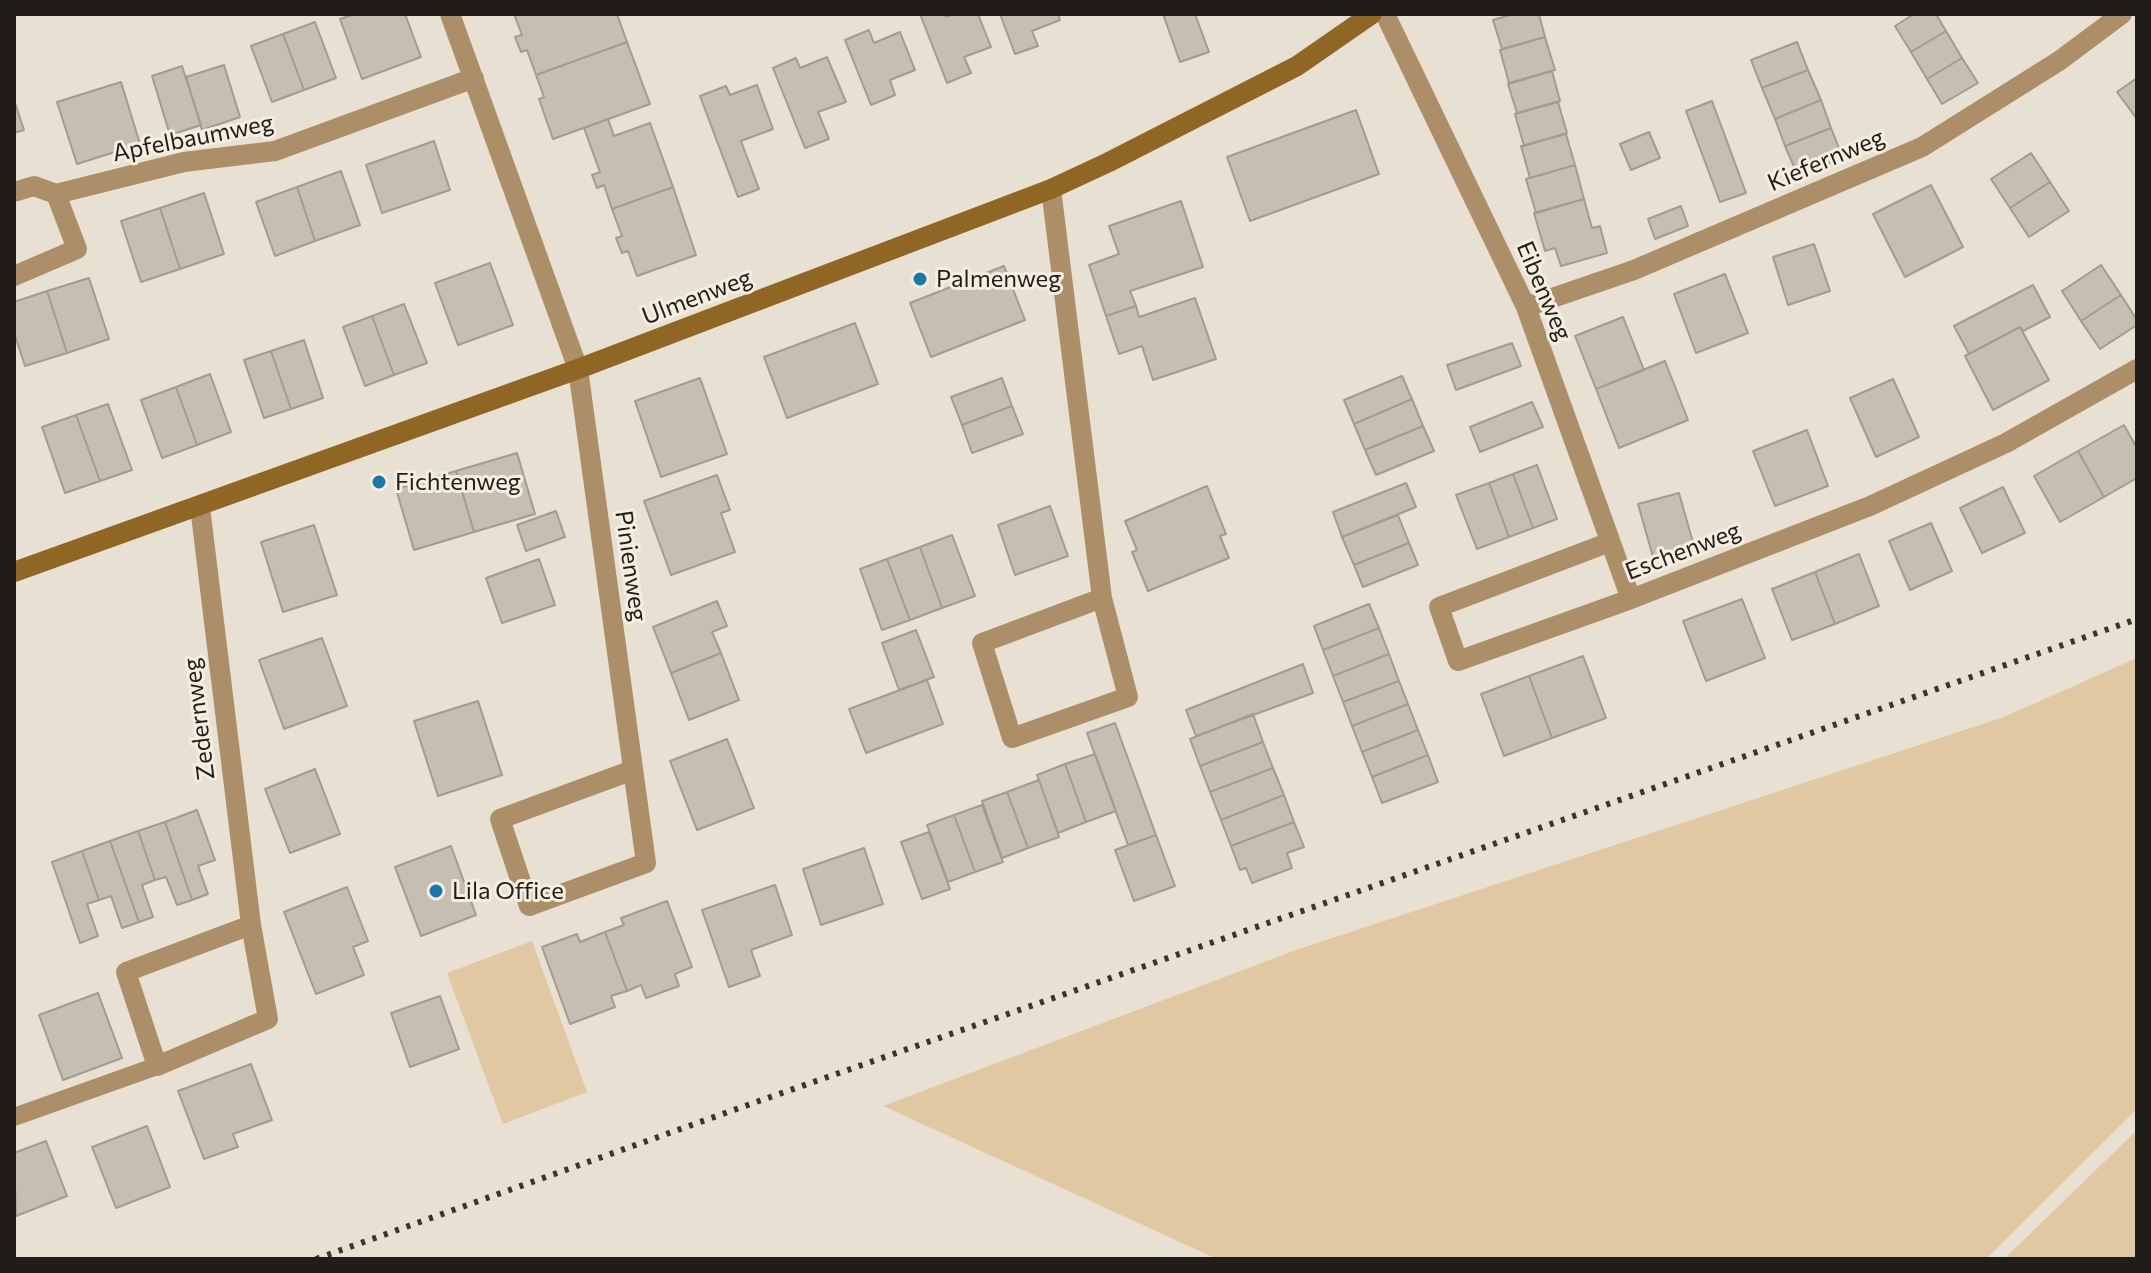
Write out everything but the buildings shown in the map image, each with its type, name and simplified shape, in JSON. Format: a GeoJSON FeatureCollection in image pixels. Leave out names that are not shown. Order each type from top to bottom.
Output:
{"type":"FeatureCollection","features":[{"type":"Feature","properties":{"kind":"street"},"geometry":{"type":"LineString","coordinates":[[450,14],[578,369]]}},
{"type":"Feature","properties":{"kind":"street","name":"Ulmenweg"},"geometry":{"type":"LineString","coordinates":[[14,572],[578,369],[1051,189],[1123,156],[1297,66],[1372,14]]}},
{"type":"Feature","properties":{"kind":"street","name":"Eibenweg"},"geometry":{"type":"LineString","coordinates":[[1385,14],[1526,307],[1631,599]]}},
{"type":"Feature","properties":{"kind":"street","name":"Kiefernweg"},"geometry":{"type":"LineString","coordinates":[[1526,307],[1634,270],[1922,147],[2059,61],[2122,14]]}},
{"type":"Feature","properties":{"kind":"street","name":"Apfelbaumweg"},"geometry":{"type":"LineString","coordinates":[[14,192],[34,186],[56,194],[184,162],[275,151],[474,78]]}},
{"type":"Feature","properties":{"kind":"street"},"geometry":{"type":"LineString","coordinates":[[1051,189],[1102,598],[1128,697],[1012,738],[982,643],[1102,598]]}},
{"type":"Feature","properties":{"kind":"street"},"geometry":{"type":"LineString","coordinates":[[14,276],[77,249],[56,194]]}},
{"type":"Feature","properties":{"kind":"street","name":"Pinienweg"},"geometry":{"type":"LineString","coordinates":[[578,369],[646,863],[529,906],[500,819],[633,770]]}},
{"type":"Feature","properties":{"kind":"street","name":"Eschenweg"},"geometry":{"type":"LineString","coordinates":[[1610,542],[1439,607],[1458,661],[1631,599],[1870,506],[2006,443],[2137,369]]}},
{"type":"Feature","properties":{"kind":"street","name":"Zedernweg"},"geometry":{"type":"LineString","coordinates":[[157,1066],[268,1019],[251,925],[200,507]]}},
{"type":"Feature","properties":{"kind":"street"},"geometry":{"type":"LineString","coordinates":[[157,1066],[126,972],[251,925]]}},
{"type":"Feature","properties":{"kind":"lane"},"geometry":{"type":"LineString","coordinates":[[14,1117],[157,1066]]}},
{"type":"Feature","properties":{"kind":"shaded area"},"geometry":{"type":"Polygon","coordinates":[[[2137,658],[2137,1109],[1986,1259],[1217,1259],[883,1106],[1296,950],[2004,717],[2137,658]]]}},
{"type":"Feature","properties":{"kind":"shaded area"},"geometry":{"type":"Polygon","coordinates":[[[532,941],[587,1092],[503,1124],[447,973],[532,941]]]}},
{"type":"Feature","properties":{"kind":"shaded area"},"geometry":{"type":"Polygon","coordinates":[[[2137,1130],[2137,1259],[2004,1259],[2137,1130]]]}},
{"type":"Feature","properties":{"kind":"railway"},"geometry":{"type":"LineString","coordinates":[[316,1259],[2137,619]]}},
{"type":"Feature","properties":{"kind":"place","name":"Palmenweg"},"geometry":{"type":"Point","coordinates":[920,279]}},
{"type":"Feature","properties":{"kind":"place","name":"Fichtenweg"},"geometry":{"type":"Point","coordinates":[379,482]}},
{"type":"Feature","properties":{"kind":"place","name":"Lila Office"},"geometry":{"type":"Point","coordinates":[436,891]}}]}
